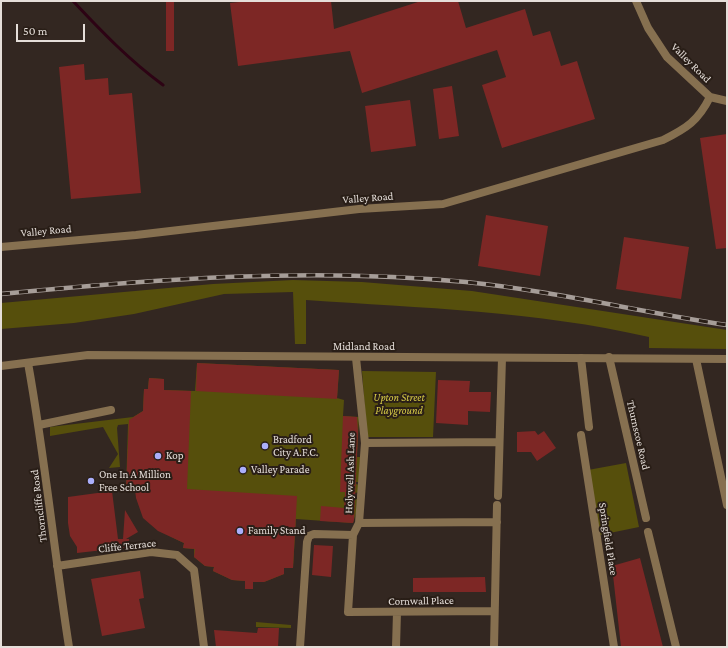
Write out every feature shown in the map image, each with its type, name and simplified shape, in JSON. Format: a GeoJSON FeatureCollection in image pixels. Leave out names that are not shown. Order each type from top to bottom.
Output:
{"type":"FeatureCollection","features":[{"type":"Feature","properties":{"kind":"street","name":"Valley Road"},"geometry":{"type":"LineString","coordinates":[[636,1],[648,28],[667,57],[710,97],[727,101]]}},
{"type":"Feature","properties":{"kind":"street","name":"Valley Road"},"geometry":{"type":"LineString","coordinates":[[1,247],[136,235],[359,209],[443,204],[663,140],[687,127],[702,113],[710,97]]}},
{"type":"Feature","properties":{"kind":"street","name":"Midland Road"},"geometry":{"type":"LineString","coordinates":[[1,366],[88,355],[356,358],[610,357],[727,359]]}},
{"type":"Feature","properties":{"kind":"street","name":"Thurnscoe Road"},"geometry":{"type":"LineString","coordinates":[[610,357],[646,518]]}},
{"type":"Feature","properties":{"kind":"street","name":"Holywell Ash Lane"},"geometry":{"type":"LineString","coordinates":[[348,612],[353,535],[359,522],[364,443],[356,358]]}},
{"type":"Feature","properties":{"kind":"street"},"geometry":{"type":"LineString","coordinates":[[498,496],[502,358]]}},
{"type":"Feature","properties":{"kind":"street"},"geometry":{"type":"LineString","coordinates":[[581,358],[589,427]]}},
{"type":"Feature","properties":{"kind":"street"},"geometry":{"type":"LineString","coordinates":[[696,359],[727,505]]}},
{"type":"Feature","properties":{"kind":"street","name":"Thorncliffe Road"},"geometry":{"type":"LineString","coordinates":[[28,363],[39,425],[69,647]]}},
{"type":"Feature","properties":{"kind":"street"},"geometry":{"type":"LineString","coordinates":[[39,425],[111,410]]}},
{"type":"Feature","properties":{"kind":"street","name":"Springfield Place"},"geometry":{"type":"LineString","coordinates":[[581,435],[614,647]]}},
{"type":"Feature","properties":{"kind":"street"},"geometry":{"type":"LineString","coordinates":[[364,443],[499,442]]}},
{"type":"Feature","properties":{"kind":"street"},"geometry":{"type":"LineString","coordinates":[[494,647],[497,505]]}},
{"type":"Feature","properties":{"kind":"street"},"geometry":{"type":"LineString","coordinates":[[359,522],[497,522]]}},
{"type":"Feature","properties":{"kind":"street"},"geometry":{"type":"LineString","coordinates":[[648,532],[676,647]]}},
{"type":"Feature","properties":{"kind":"street"},"geometry":{"type":"LineString","coordinates":[[300,647],[307,542],[309,536],[314,534],[353,535]]}},
{"type":"Feature","properties":{"kind":"street","name":"Cliffe Terrace"},"geometry":{"type":"LineString","coordinates":[[57,566],[151,552],[176,555],[194,570],[204,647]]}},
{"type":"Feature","properties":{"kind":"street","name":"Cornwall Place"},"geometry":{"type":"LineString","coordinates":[[348,612],[494,611]]}},
{"type":"Feature","properties":{"kind":"street"},"geometry":{"type":"LineString","coordinates":[[396,612],[396,647]]}},
{"type":"Feature","properties":{"kind":"green space"},"geometry":{"type":"Polygon","coordinates":[[[293,280],[362,282],[472,291],[727,330],[727,349],[649,348],[649,337],[564,321],[435,308],[306,300],[306,344],[295,344],[293,292],[224,294],[134,314],[74,323],[1,329],[1,303],[213,284],[293,280]]]}},
{"type":"Feature","properties":{"kind":"green space","name":"Valley Parade"},"geometry":{"type":"Polygon","coordinates":[[[197,363],[339,370],[337,398],[344,400],[343,416],[359,417],[357,457],[360,457],[359,482],[356,482],[356,484],[359,485],[359,492],[355,493],[355,499],[357,499],[356,513],[353,523],[296,519],[293,568],[284,568],[284,574],[264,582],[253,582],[253,589],[245,589],[245,581],[232,580],[213,571],[214,567],[205,566],[194,557],[194,549],[183,548],[184,543],[158,529],[145,517],[137,500],[135,489],[126,489],[128,424],[118,425],[117,428],[120,467],[109,468],[118,454],[103,427],[50,436],[50,427],[133,417],[143,411],[144,389],[148,389],[149,378],[164,379],[164,390],[195,391],[197,363]]]}},
{"type":"Feature","properties":{"kind":"green space","name":"Upton Street Playground"},"geometry":{"type":"Polygon","coordinates":[[[362,371],[436,372],[433,437],[367,437],[362,371]]]}},
{"type":"Feature","properties":{"kind":"green space"},"geometry":{"type":"Polygon","coordinates":[[[626,463],[639,527],[600,535],[588,470],[626,463]]]}},
{"type":"Feature","properties":{"kind":"green space"},"geometry":{"type":"Polygon","coordinates":[[[256,622],[291,625],[291,628],[256,627],[256,622]]]}},
{"type":"Feature","properties":{"kind":"building"},"geometry":{"type":"Polygon","coordinates":[[[166,1],[174,1],[174,51],[166,51],[166,1]]]}},
{"type":"Feature","properties":{"kind":"building"},"geometry":{"type":"Polygon","coordinates":[[[248,1],[331,1],[334,29],[421,1],[458,1],[466,28],[525,9],[533,36],[550,31],[561,66],[577,61],[595,119],[502,148],[482,85],[506,77],[497,50],[362,93],[350,51],[238,66],[230,3],[248,1]]]}},
{"type":"Feature","properties":{"kind":"building"},"geometry":{"type":"Polygon","coordinates":[[[84,64],[85,80],[108,78],[109,95],[132,93],[141,193],[71,199],[59,67],[84,64]]]}},
{"type":"Feature","properties":{"kind":"building"},"geometry":{"type":"Polygon","coordinates":[[[452,86],[459,136],[439,139],[433,89],[452,86]]]}},
{"type":"Feature","properties":{"kind":"building"},"geometry":{"type":"Polygon","coordinates":[[[410,100],[416,146],[371,152],[365,106],[410,100]]]}},
{"type":"Feature","properties":{"kind":"building"},"geometry":{"type":"Polygon","coordinates":[[[727,134],[727,248],[716,249],[700,138],[727,134]]]}},
{"type":"Feature","properties":{"kind":"building"},"geometry":{"type":"Polygon","coordinates":[[[486,215],[548,226],[540,276],[478,266],[486,215]]]}},
{"type":"Feature","properties":{"kind":"building"},"geometry":{"type":"Polygon","coordinates":[[[624,237],[689,247],[681,299],[616,289],[624,237]]]}},
{"type":"Feature","properties":{"kind":"building"},"geometry":{"type":"Polygon","coordinates":[[[197,363],[339,370],[337,399],[196,391],[197,363]]]}},
{"type":"Feature","properties":{"kind":"building"},"geometry":{"type":"Polygon","coordinates":[[[149,378],[164,379],[164,390],[191,391],[187,489],[297,496],[293,568],[284,568],[284,574],[264,582],[253,582],[253,589],[245,589],[245,581],[232,580],[213,571],[214,567],[205,566],[194,557],[195,549],[183,548],[184,543],[158,531],[143,518],[136,498],[135,489],[126,489],[129,420],[143,411],[144,389],[148,389],[149,378]]]}},
{"type":"Feature","properties":{"kind":"building"},"geometry":{"type":"Polygon","coordinates":[[[438,380],[470,381],[469,392],[491,392],[490,412],[468,411],[468,425],[436,423],[438,380]]]}},
{"type":"Feature","properties":{"kind":"building"},"geometry":{"type":"Polygon","coordinates":[[[343,416],[357,417],[358,432],[354,520],[353,523],[320,521],[321,506],[344,508],[345,492],[340,492],[343,416]]]}},
{"type":"Feature","properties":{"kind":"building"},"geometry":{"type":"Polygon","coordinates":[[[535,431],[538,435],[544,431],[556,448],[537,461],[531,452],[517,452],[517,432],[535,431]]]}},
{"type":"Feature","properties":{"kind":"building","name":"One In A Million Free School"},"geometry":{"type":"Polygon","coordinates":[[[112,491],[118,539],[123,539],[125,510],[138,532],[126,539],[129,539],[130,547],[77,553],[77,547],[70,536],[68,523],[68,497],[112,491]]]}},
{"type":"Feature","properties":{"kind":"building"},"geometry":{"type":"Polygon","coordinates":[[[314,545],[333,546],[331,577],[312,575],[314,545]]]}},
{"type":"Feature","properties":{"kind":"building"},"geometry":{"type":"Polygon","coordinates":[[[640,558],[663,647],[621,647],[612,566],[640,558]]]}},
{"type":"Feature","properties":{"kind":"building"},"geometry":{"type":"Polygon","coordinates":[[[140,571],[144,598],[139,599],[145,628],[102,636],[91,579],[140,571]]]}},
{"type":"Feature","properties":{"kind":"building"},"geometry":{"type":"Polygon","coordinates":[[[485,577],[486,592],[413,592],[413,578],[485,577]]]}},
{"type":"Feature","properties":{"kind":"building"},"geometry":{"type":"Polygon","coordinates":[[[258,628],[279,628],[278,647],[216,647],[214,630],[257,633],[258,628]]]}},
{"type":"Feature","properties":{"kind":"waterway"},"geometry":{"type":"LineString","coordinates":[[73,1],[116,45],[163,85]]}},
{"type":"Feature","properties":{"kind":"railway"},"geometry":{"type":"LineString","coordinates":[[1,294],[175,280],[292,275],[350,275],[466,282],[499,286],[727,325]]}},
{"type":"Feature","properties":{"kind":"place","name":"Bradford City A.F.C."},"geometry":{"type":"Point","coordinates":[265,446]}},
{"type":"Feature","properties":{"kind":"place","name":"Kop"},"geometry":{"type":"Point","coordinates":[158,456]}},
{"type":"Feature","properties":{"kind":"place","name":"Valley Parade"},"geometry":{"type":"Point","coordinates":[243,470]}},
{"type":"Feature","properties":{"kind":"place","name":"One In A Million Free School"},"geometry":{"type":"Point","coordinates":[91,481]}},
{"type":"Feature","properties":{"kind":"place","name":"Family Stand"},"geometry":{"type":"Point","coordinates":[240,531]}}]}
